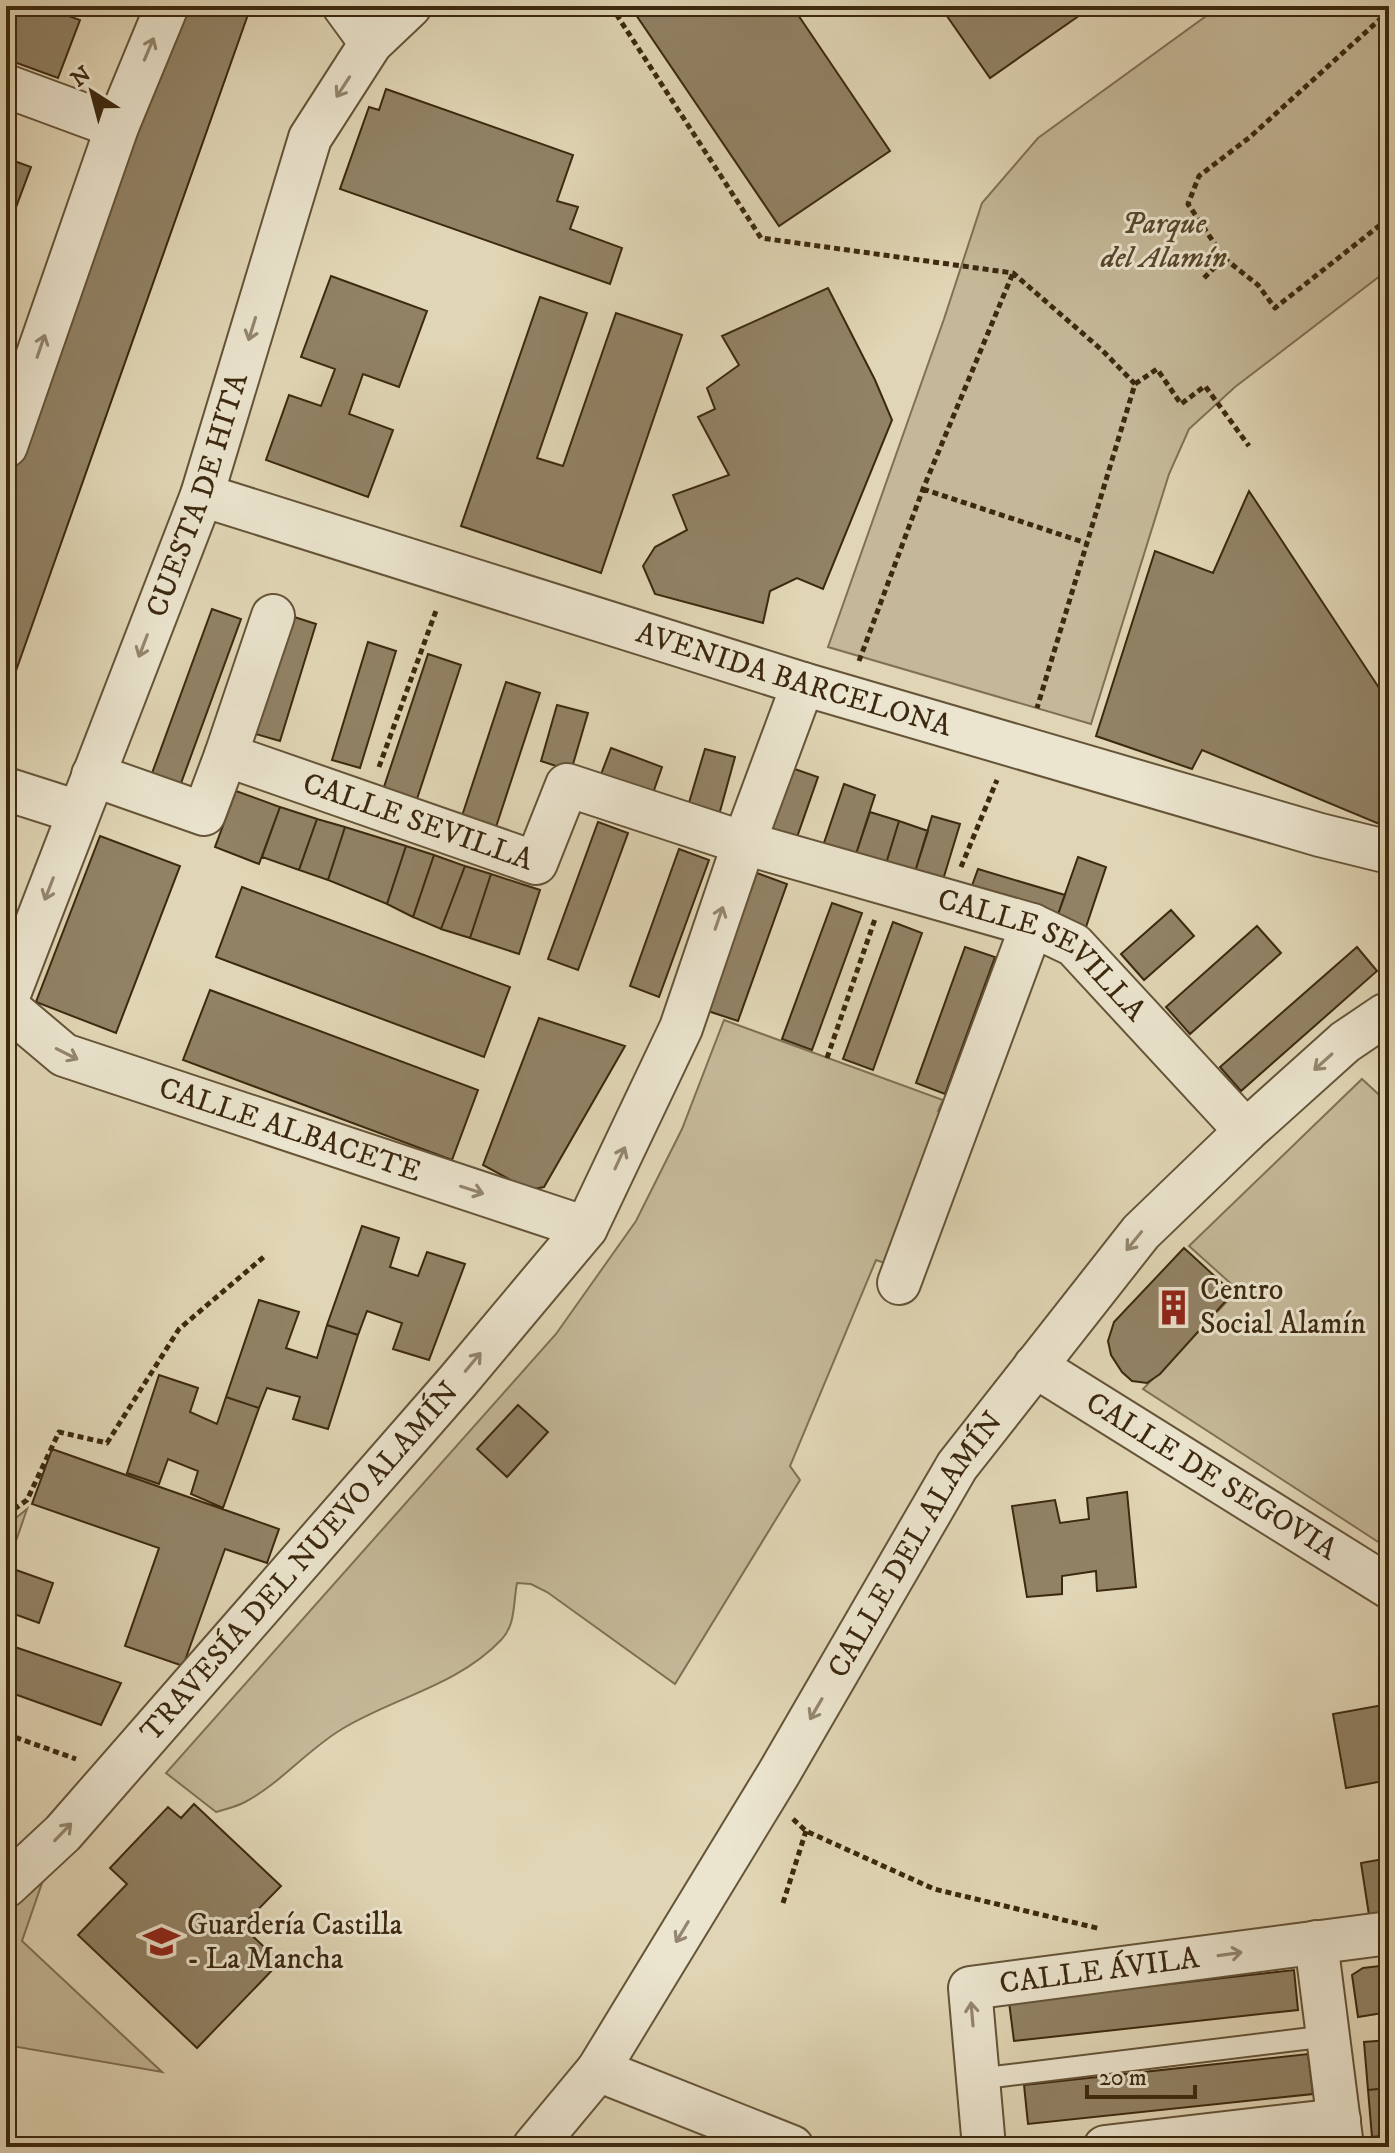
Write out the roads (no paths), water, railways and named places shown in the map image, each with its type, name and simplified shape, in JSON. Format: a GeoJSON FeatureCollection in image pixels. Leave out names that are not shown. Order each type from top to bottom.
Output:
{"type":"FeatureCollection","features":[{"type":"Feature","properties":{"kind":"street"},"geometry":{"type":"LineString","coordinates":[[6,446],[15,394],[117,127],[167,6]]}},
{"type":"Feature","properties":{"kind":"street"},"geometry":{"type":"LineString","coordinates":[[344,6],[371,43]]}},
{"type":"Feature","properties":{"kind":"street","name":"CUESTA DE HITA"},"geometry":{"type":"LineString","coordinates":[[6,1004],[202,495],[310,138],[371,43],[410,6]]}},
{"type":"Feature","properties":{"kind":"street"},"geometry":{"type":"LineString","coordinates":[[6,86],[117,127]]}},
{"type":"Feature","properties":{"kind":"street","name":"AVENIDA BARCELONA"},"geometry":{"type":"LineString","coordinates":[[202,495],[803,684],[1320,835],[1389,852]]}},
{"type":"Feature","properties":{"kind":"street"},"geometry":{"type":"LineString","coordinates":[[6,789],[86,793],[204,814],[273,616]]}},
{"type":"Feature","properties":{"kind":"street"},"geometry":{"type":"LineString","coordinates":[[586,1228],[681,1028],[744,843],[803,684]]}},
{"type":"Feature","properties":{"kind":"street","name":"CALLE SEVILLA"},"geometry":{"type":"LineString","coordinates":[[226,755],[536,863],[567,785],[744,843],[1032,925],[1074,945],[1246,1131]]}},
{"type":"Feature","properties":{"kind":"street"},"geometry":{"type":"LineString","coordinates":[[899,1283],[1032,925]]}},
{"type":"Feature","properties":{"kind":"street","name":"CALLE ALBACETE"},"geometry":{"type":"LineString","coordinates":[[6,1004],[64,1055],[586,1228]]}},
{"type":"Feature","properties":{"kind":"street","name":"CALLE DEL ALAMÍN"},"geometry":{"type":"LineString","coordinates":[[534,2147],[598,2070],[767,1793],[957,1466],[1141,1232],[1345,1042],[1388,1018]]}},
{"type":"Feature","properties":{"kind":"street","name":"TRAVESÍA DEL NUEVO ALAMÍN"},"geometry":{"type":"LineString","coordinates":[[6,1886],[63,1833],[457,1382],[586,1228]]}},
{"type":"Feature","properties":{"kind":"street","name":"CALLE DE SEGOVIA"},"geometry":{"type":"LineString","coordinates":[[1035,1366],[1389,1587]]}},
{"type":"Feature","properties":{"kind":"street","name":"CALLE ÁVILA"},"geometry":{"type":"LineString","coordinates":[[984,2147],[970,1988],[1389,1933]]}},
{"type":"Feature","properties":{"kind":"street"},"geometry":{"type":"LineString","coordinates":[[1105,2147],[1341,2134],[1316,1942]]}},
{"type":"Feature","properties":{"kind":"street"},"geometry":{"type":"LineString","coordinates":[[598,2070],[792,2147]]}},
{"type":"Feature","properties":{"kind":"lane"},"geometry":{"type":"LineString","coordinates":[[977,2079],[1328,2036]]}},
{"type":"Feature","properties":{"kind":"place","name":"Centro Social Alamín"},"geometry":{"type":"Point","coordinates":[1174,1307]}},
{"type":"Feature","properties":{"kind":"place","name":"Guardería Castilla - La Mancha"},"geometry":{"type":"Point","coordinates":[161,1942]}},
{"type":"Feature","properties":{"kind":"park label","name":"Parque del Alamín"},"geometry":{"type":"Point","coordinates":[1164,241]}}]}
